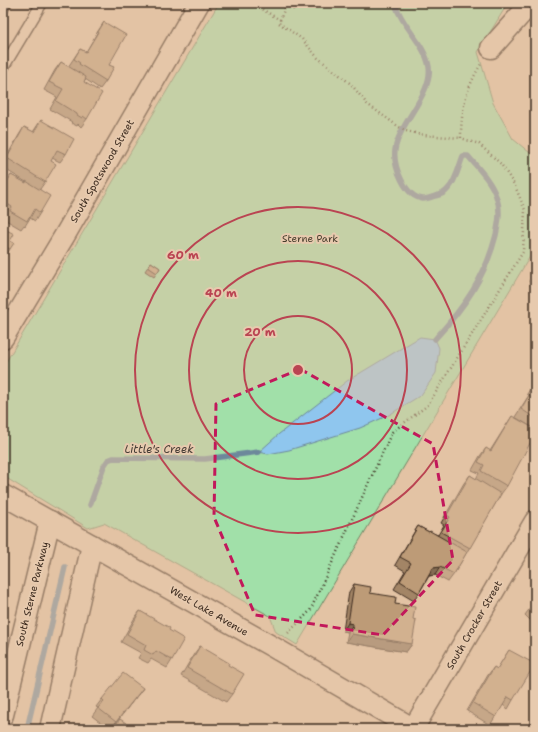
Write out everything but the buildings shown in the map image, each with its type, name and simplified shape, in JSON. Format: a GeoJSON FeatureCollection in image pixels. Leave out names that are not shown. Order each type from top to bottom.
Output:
{"type":"FeatureCollection","features":[{"type":"Feature","properties":{"kind":"street","name":"South Spotswood Street"},"geometry":{"type":"LineString","coordinates":[[3,338],[65,235],[199,3]]}},
{"type":"Feature","properties":{"kind":"street"},"geometry":{"type":"LineString","coordinates":[[491,48],[528,3]]}},
{"type":"Feature","properties":{"kind":"street","name":"West Lake Avenue"},"geometry":{"type":"LineString","coordinates":[[3,495],[278,650],[414,729]]}},
{"type":"Feature","properties":{"kind":"street","name":"South Sterne Parkway"},"geometry":{"type":"LineString","coordinates":[[3,715],[50,521]]}},
{"type":"Feature","properties":{"kind":"street","name":"South Crocker Street"},"geometry":{"type":"LineString","coordinates":[[414,729],[535,521]]}},
{"type":"Feature","properties":{"kind":"street"},"geometry":{"type":"LineString","coordinates":[[50,729],[92,545]]}},
{"type":"Feature","properties":{"kind":"lane"},"geometry":{"type":"LineString","coordinates":[[3,68],[42,3]]}},
{"type":"Feature","properties":{"kind":"path"},"geometry":{"type":"LineString","coordinates":[[252,3],[280,20],[279,22],[302,39],[318,58],[351,84],[367,104],[399,127],[406,131],[424,135],[461,138],[479,144],[501,164],[516,186],[525,210],[523,252],[428,405],[392,432],[310,611],[287,634],[278,650]]}},
{"type":"Feature","properties":{"kind":"path"},"geometry":{"type":"LineString","coordinates":[[280,20],[286,5],[293,9],[297,3]]}},
{"type":"Feature","properties":{"kind":"path"},"geometry":{"type":"LineString","coordinates":[[461,138],[461,116],[466,95],[474,76],[491,48]]}},
{"type":"Feature","properties":{"kind":"highlighted area"},"geometry":{"type":"Polygon","coordinates":[[[300,369],[433,444],[453,560],[383,635],[255,615],[214,517],[216,404],[300,369]]]}},
{"type":"Feature","properties":{"kind":"green space","name":"Sterne Park"},"geometry":{"type":"Polygon","coordinates":[[[219,3],[508,3],[478,52],[493,103],[513,139],[535,157],[535,248],[297,645],[276,632],[270,616],[104,523],[88,528],[3,476],[3,367],[219,3]]]}},
{"type":"Feature","properties":{"kind":"water"},"geometry":{"type":"Polygon","coordinates":[[[420,337],[435,339],[439,348],[436,373],[421,395],[389,415],[360,428],[289,450],[268,454],[259,452],[279,434],[347,381],[420,337]]]}},
{"type":"Feature","properties":{"kind":"waterway","name":"Little's Creek"},"geometry":{"type":"LineString","coordinates":[[395,3],[402,19],[423,50],[429,67],[429,77],[426,87],[403,129],[395,150],[396,164],[402,180],[411,193],[417,197],[425,199],[442,194],[451,186],[463,156],[468,156],[491,185],[499,206],[499,220],[496,235],[480,278],[465,303],[435,339]]}},
{"type":"Feature","properties":{"kind":"waterway","name":"Little's Creek"},"geometry":{"type":"LineString","coordinates":[[90,505],[104,466],[108,460],[113,458],[205,459],[259,452]]}},
{"type":"Feature","properties":{"kind":"waterway","name":"Little's Creek"},"geometry":{"type":"LineString","coordinates":[[27,729],[65,567]]}}]}
